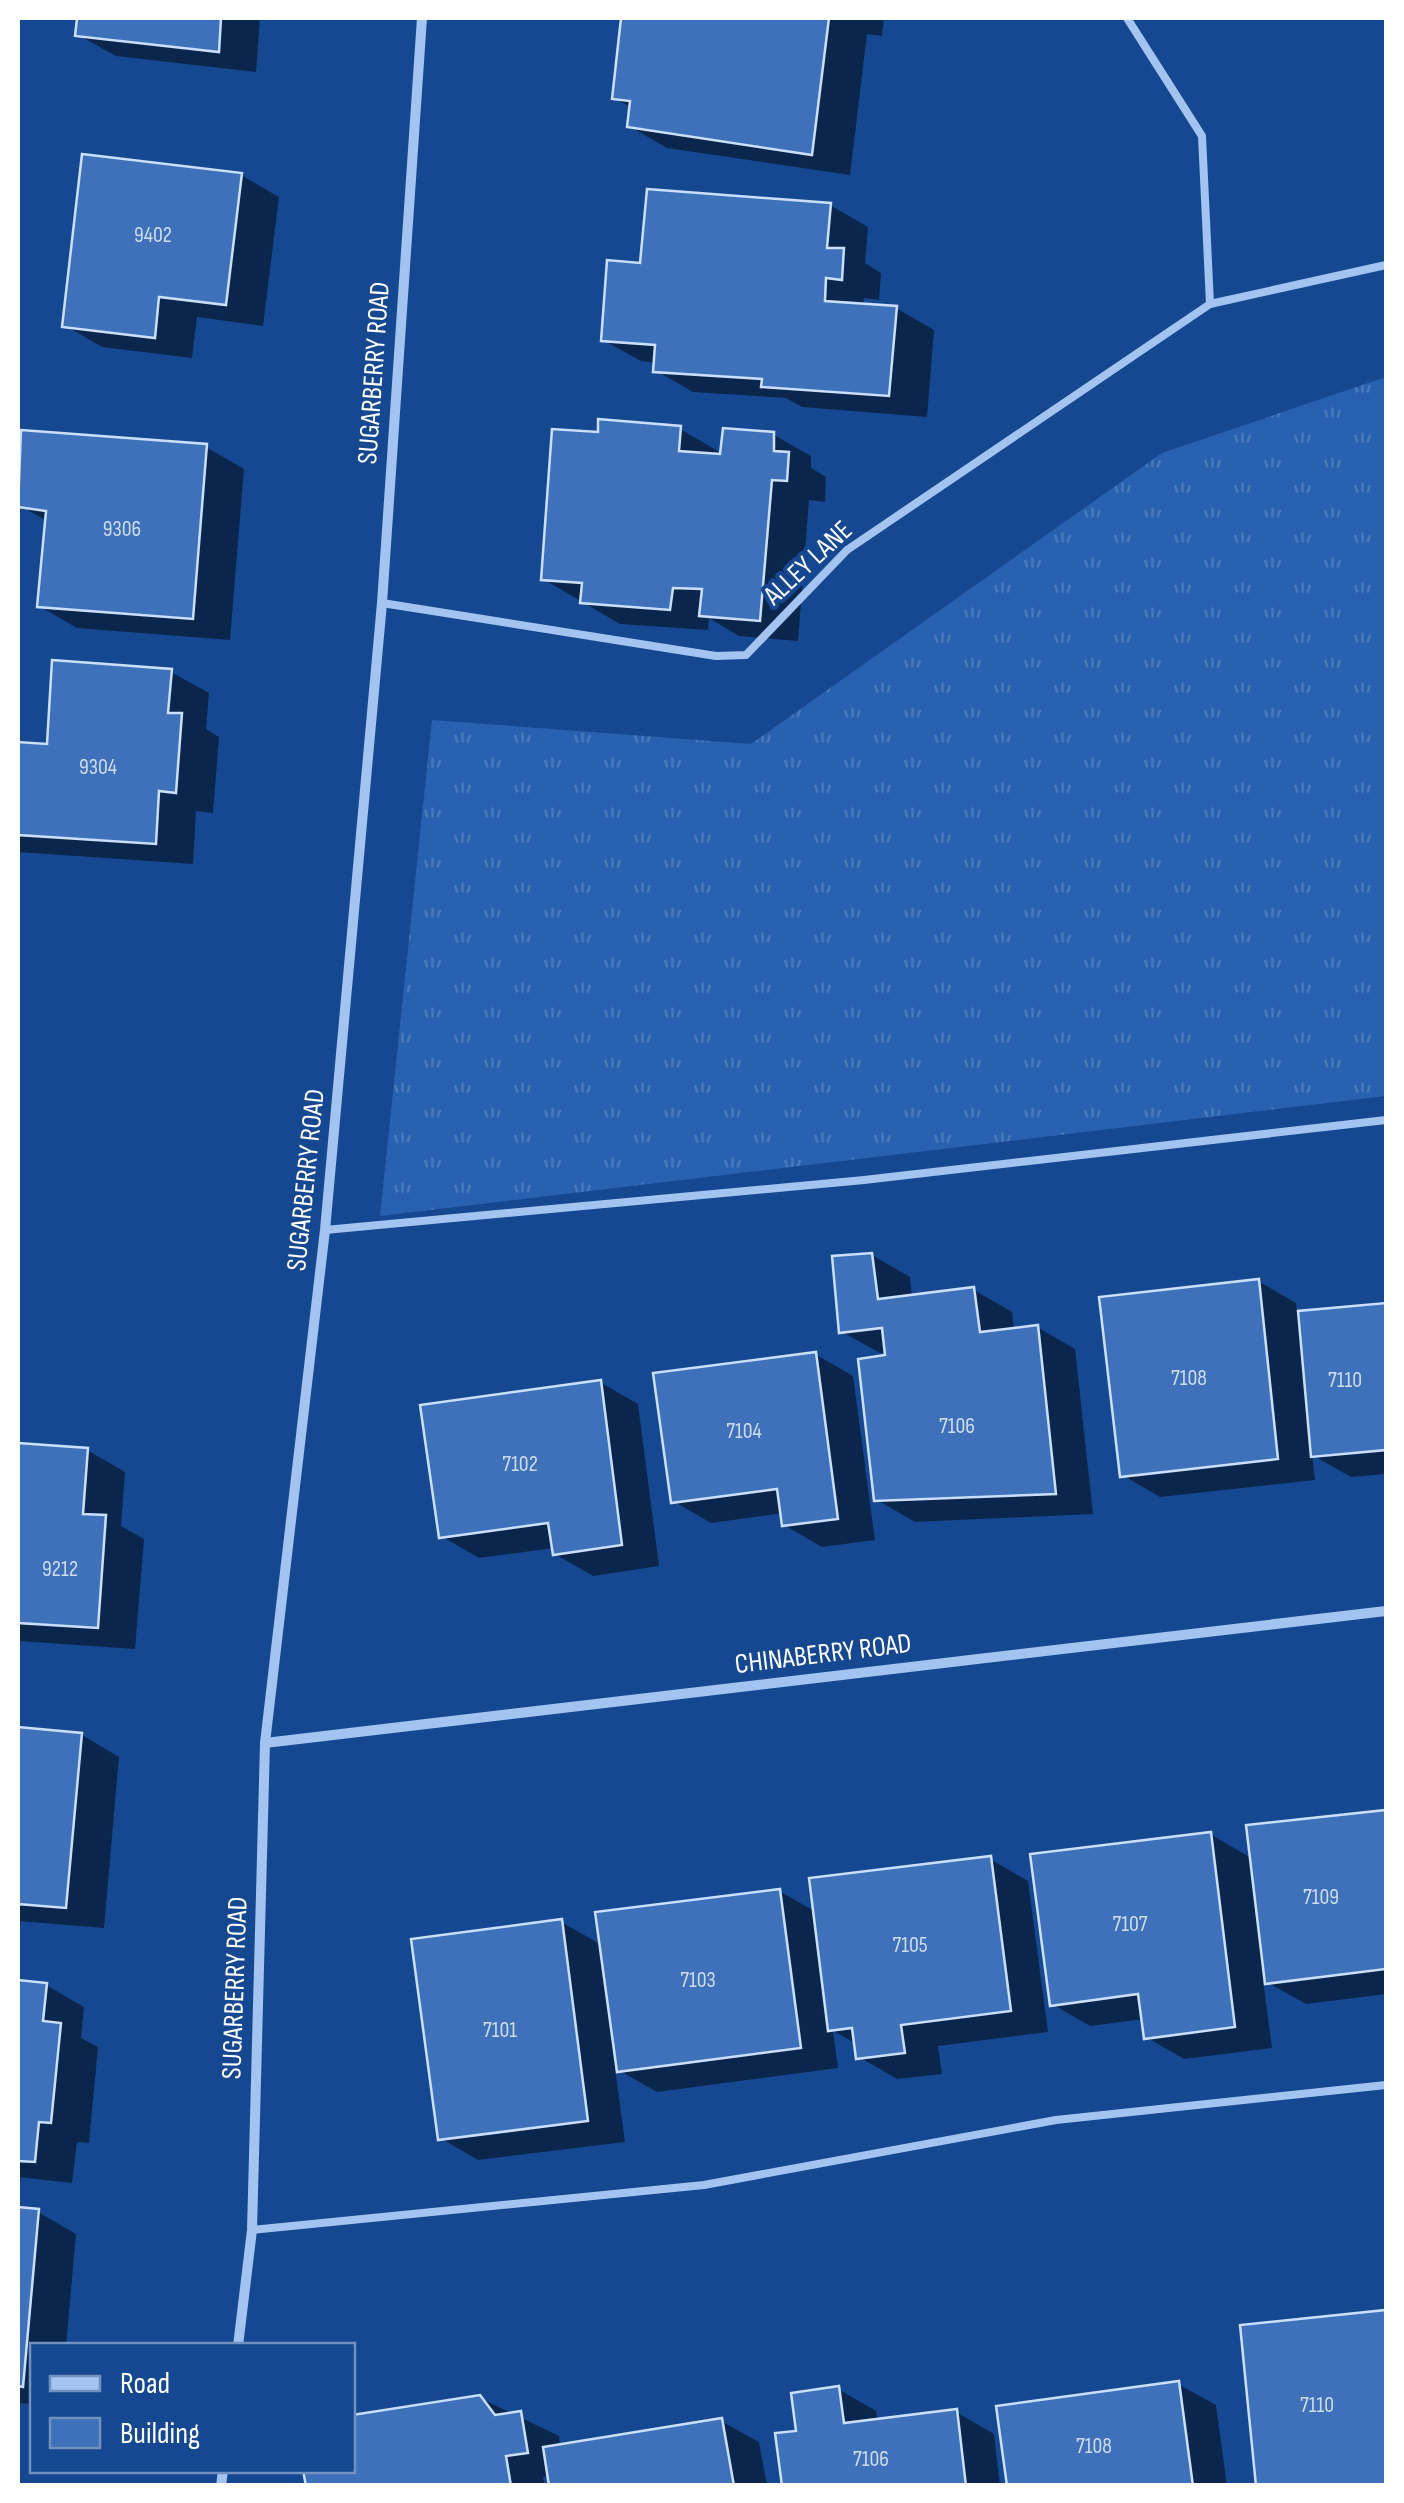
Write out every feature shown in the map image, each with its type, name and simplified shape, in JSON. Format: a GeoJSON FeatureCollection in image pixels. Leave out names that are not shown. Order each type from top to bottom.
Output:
{"type":"FeatureCollection","features":[{"type":"Feature","properties":{"kind":"street","name":"SUGARBERRY ROAD"},"geometry":{"type":"LineString","coordinates":[[238,2343],[252,2230],[264,1743],[325,1230],[382,604],[422,18]]}},
{"type":"Feature","properties":{"kind":"street","name":"CHINABERRY ROAD"},"geometry":{"type":"LineString","coordinates":[[264,1743],[1386,1610]]}},
{"type":"Feature","properties":{"kind":"lane"},"geometry":{"type":"LineString","coordinates":[[1128,18],[1202,136],[1210,304]]}},
{"type":"Feature","properties":{"kind":"lane","name":"ALLEY LANE"},"geometry":{"type":"LineString","coordinates":[[382,604],[716,656],[746,655],[847,550],[1210,304],[1386,265]]}},
{"type":"Feature","properties":{"kind":"lane"},"geometry":{"type":"LineString","coordinates":[[325,1230],[864,1180],[1386,1120]]}},
{"type":"Feature","properties":{"kind":"lane"},"geometry":{"type":"LineString","coordinates":[[252,2230],[704,2185],[1056,2120],[1386,2084]]}},
{"type":"Feature","properties":{"kind":"green space"},"geometry":{"type":"Polygon","coordinates":[[[1386,377],[1386,1096],[380,1216],[432,720],[751,744],[1162,453],[1386,377]]]}},
{"type":"Feature","properties":{"kind":"building"},"geometry":{"type":"Polygon","coordinates":[[[77,18],[221,18],[219,52],[75,36],[77,18]]]}},
{"type":"Feature","properties":{"kind":"building"},"geometry":{"type":"Polygon","coordinates":[[[621,18],[829,18],[812,155],[627,127],[630,101],[612,99],[621,18]]]}},
{"type":"Feature","properties":{"kind":"building"},"geometry":{"type":"Polygon","coordinates":[[[82,154],[242,173],[226,305],[159,297],[155,338],[62,327],[82,154]]]}},
{"type":"Feature","properties":{"kind":"building"},"geometry":{"type":"Polygon","coordinates":[[[647,189],[831,203],[827,248],[844,248],[842,280],[826,278],[825,301],[897,306],[889,396],[761,387],[762,379],[653,372],[655,345],[601,341],[607,260],[640,263],[647,189]]]}},
{"type":"Feature","properties":{"kind":"building"},"geometry":{"type":"Polygon","coordinates":[[[598,419],[681,426],[679,451],[720,454],[723,428],[774,432],[774,451],[789,452],[787,481],[772,480],[760,621],[699,616],[702,589],[673,588],[670,610],[580,603],[582,583],[541,580],[552,429],[598,432],[598,419]]]}},
{"type":"Feature","properties":{"kind":"building"},"geometry":{"type":"Polygon","coordinates":[[[21,430],[207,444],[193,619],[37,607],[46,511],[18,507],[21,430]]]}},
{"type":"Feature","properties":{"kind":"building"},"geometry":{"type":"Polygon","coordinates":[[[52,660],[172,669],[168,713],[182,713],[176,793],[159,791],[156,844],[18,835],[18,742],[47,744],[52,660]]]}},
{"type":"Feature","properties":{"kind":"building"},"geometry":{"type":"Polygon","coordinates":[[[872,1253],[878,1299],[974,1287],[980,1332],[1038,1325],[1056,1494],[874,1501],[858,1359],[885,1355],[882,1328],[839,1333],[832,1256],[872,1253]]]}},
{"type":"Feature","properties":{"kind":"building"},"geometry":{"type":"Polygon","coordinates":[[[1259,1279],[1278,1459],[1120,1477],[1099,1297],[1259,1279]]]}},
{"type":"Feature","properties":{"kind":"building"},"geometry":{"type":"Polygon","coordinates":[[[1386,1303],[1386,1450],[1311,1457],[1298,1311],[1386,1303]]]}},
{"type":"Feature","properties":{"kind":"building"},"geometry":{"type":"Polygon","coordinates":[[[816,1352],[838,1519],[782,1526],[777,1489],[671,1503],[653,1373],[816,1352]]]}},
{"type":"Feature","properties":{"kind":"building"},"geometry":{"type":"Polygon","coordinates":[[[601,1380],[622,1545],[553,1555],[548,1523],[439,1538],[420,1405],[601,1380]]]}},
{"type":"Feature","properties":{"kind":"building"},"geometry":{"type":"Polygon","coordinates":[[[18,1443],[88,1448],[83,1514],[106,1515],[98,1628],[18,1623],[18,1443]]]}},
{"type":"Feature","properties":{"kind":"building"},"geometry":{"type":"Polygon","coordinates":[[[18,1727],[82,1733],[66,1908],[18,1904],[18,1727]]]}},
{"type":"Feature","properties":{"kind":"building"},"geometry":{"type":"Polygon","coordinates":[[[1386,1810],[1386,1969],[1265,1984],[1246,1825],[1386,1810]]]}},
{"type":"Feature","properties":{"kind":"building"},"geometry":{"type":"Polygon","coordinates":[[[1211,1832],[1235,2027],[1144,2039],[1138,1994],[1050,2006],[1030,1854],[1211,1832]]]}},
{"type":"Feature","properties":{"kind":"building"},"geometry":{"type":"Polygon","coordinates":[[[991,1856],[1011,2011],[901,2025],[905,2053],[856,2059],[852,2028],[828,2031],[809,1878],[991,1856]]]}},
{"type":"Feature","properties":{"kind":"building"},"geometry":{"type":"Polygon","coordinates":[[[780,1889],[801,2048],[617,2072],[595,1912],[780,1889]]]}},
{"type":"Feature","properties":{"kind":"building"},"geometry":{"type":"Polygon","coordinates":[[[562,1919],[588,2121],[438,2140],[411,1939],[562,1919]]]}},
{"type":"Feature","properties":{"kind":"building"},"geometry":{"type":"Polygon","coordinates":[[[18,1980],[47,1983],[43,2021],[61,2023],[51,2123],[39,2122],[35,2162],[18,2161],[18,1980]]]}},
{"type":"Feature","properties":{"kind":"building"},"geometry":{"type":"Polygon","coordinates":[[[18,2207],[39,2209],[23,2387],[18,2386],[18,2207]]]}},
{"type":"Feature","properties":{"kind":"building"},"geometry":{"type":"Polygon","coordinates":[[[1386,2310],[1386,2486],[1256,2486],[1240,2325],[1386,2310]]]}},
{"type":"Feature","properties":{"kind":"building"},"geometry":{"type":"Polygon","coordinates":[[[1179,2381],[1193,2486],[1007,2486],[996,2406],[1179,2381]]]}},
{"type":"Feature","properties":{"kind":"building"},"geometry":{"type":"Polygon","coordinates":[[[839,2386],[844,2423],[957,2409],[966,2486],[782,2486],[775,2433],[796,2431],[791,2393],[839,2386]]]}},
{"type":"Feature","properties":{"kind":"building"},"geometry":{"type":"Polygon","coordinates":[[[480,2395],[495,2415],[521,2411],[528,2453],[506,2456],[511,2486],[306,2486],[304,2473],[355,2473],[355,2415],[480,2395]]]}},
{"type":"Feature","properties":{"kind":"building"},"geometry":{"type":"Polygon","coordinates":[[[722,2418],[734,2486],[549,2486],[543,2447],[722,2418]]]}}]}
